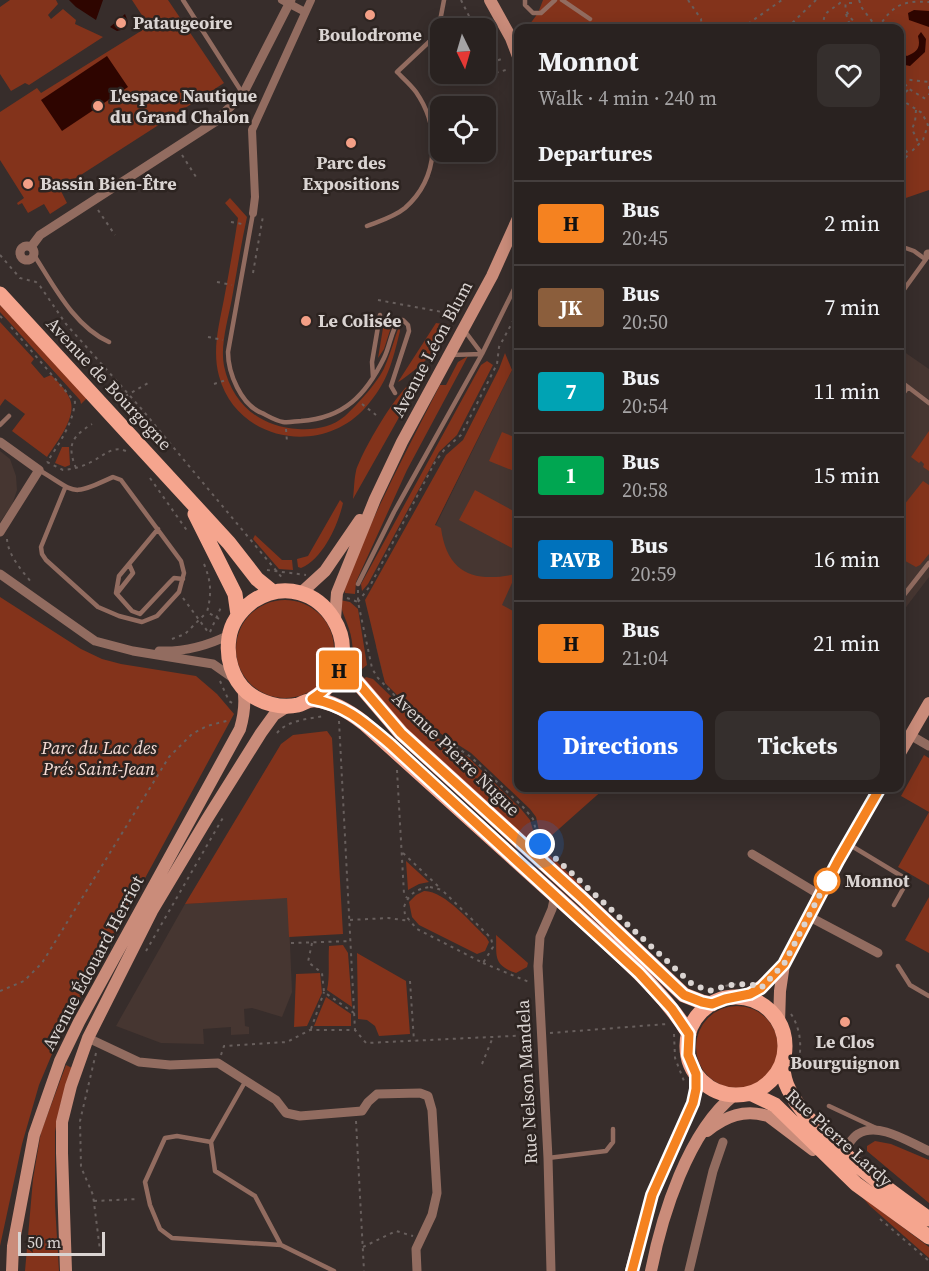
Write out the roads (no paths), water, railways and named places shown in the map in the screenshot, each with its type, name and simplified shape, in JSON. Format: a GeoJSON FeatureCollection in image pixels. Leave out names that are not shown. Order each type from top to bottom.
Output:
{"type":"FeatureCollection","features":[{"type":"Feature","properties":{"kind":"main road"},"geometry":{"type":"LineString","coordinates":[[489,0],[514,47]]}},
{"type":"Feature","properties":{"kind":"main road","name":"Avenue Léon Blum"},"geometry":{"type":"LineString","coordinates":[[335,619],[337,594],[375,499],[448,355],[503,254],[514,228]]}},
{"type":"Feature","properties":{"kind":"main road","name":"Avenue de Bourgogne"},"geometry":{"type":"LineString","coordinates":[[0,294],[229,543],[257,579],[287,592]]}},
{"type":"Feature","properties":{"kind":"main road","name":"Avenue Léon Blum"},"geometry":{"type":"LineString","coordinates":[[287,592],[316,581],[375,499]]}},
{"type":"Feature","properties":{"kind":"main road","name":"Avenue de Bourgogne"},"geometry":{"type":"LineString","coordinates":[[189,500],[235,594],[238,615]]}},
{"type":"Feature","properties":{"kind":"main road"},"geometry":{"type":"LineString","coordinates":[[287,592],[314,599],[326,608],[335,619],[342,641],[341,663],[333,681],[312,699],[288,706],[270,704],[260,700],[241,685],[231,669],[228,656],[229,635],[238,615],[260,597],[287,592]]}},
{"type":"Feature","properties":{"kind":"main road","name":"Avenue Pierre Nugue"},"geometry":{"type":"LineString","coordinates":[[341,663],[401,733],[591,906],[684,995],[702,1002],[710,997]]}},
{"type":"Feature","properties":{"kind":"main road","name":"Avenue Édouard Herriot"},"geometry":{"type":"LineString","coordinates":[[12,1271],[13,1246],[34,1135],[60,1061],[79,1022],[240,729],[239,715],[245,696],[241,685]]}},
{"type":"Feature","properties":{"kind":"main road","name":"Avenue Pierre Nugue"},"geometry":{"type":"LineString","coordinates":[[312,699],[336,705],[364,723],[639,973],[672,1009],[689,1034]]}},
{"type":"Feature","properties":{"kind":"main road"},"geometry":{"type":"LineString","coordinates":[[904,746],[929,703]]}},
{"type":"Feature","properties":{"kind":"main road","name":"Avenue Édouard Herriot"},"geometry":{"type":"LineString","coordinates":[[66,1271],[62,1122],[71,1086],[152,911],[229,783],[269,722],[274,715],[288,706]]}},
{"type":"Feature","properties":{"kind":"main road"},"geometry":{"type":"LineString","coordinates":[[632,1271],[652,1195],[693,1103],[696,1089],[690,1078],[688,1055],[689,1034],[694,1022],[710,997],[725,999],[739,991],[750,994],[761,988],[784,964],[808,916],[878,792]]}},
{"type":"Feature","properties":{"kind":"main road"},"geometry":{"type":"LineString","coordinates":[[690,1078],[721,1092],[734,1095],[750,1093],[766,1085],[773,1078],[782,1063],[785,1050],[780,1023],[780,991],[784,964]]}},
{"type":"Feature","properties":{"kind":"main road"},"geometry":{"type":"LineString","coordinates":[[739,991],[767,1008],[780,1023]]}},
{"type":"Feature","properties":{"kind":"main road","name":"Rue Pierre Lardy"},"geometry":{"type":"LineString","coordinates":[[782,1063],[790,1093],[806,1114],[843,1152],[871,1176],[929,1219]]}},
{"type":"Feature","properties":{"kind":"main road","name":"Rue Pierre Lardy"},"geometry":{"type":"LineString","coordinates":[[750,1093],[775,1105],[856,1184],[929,1237]]}},
{"type":"Feature","properties":{"kind":"main road"},"geometry":{"type":"LineString","coordinates":[[651,1271],[666,1211],[676,1184],[701,1135],[719,1108],[734,1095]]}},
{"type":"Feature","properties":{"kind":"main road"},"geometry":{"type":"LineString","coordinates":[[701,1135],[731,1115],[752,1112],[768,1116],[856,1184]]}},
{"type":"Feature","properties":{"kind":"street"},"geometry":{"type":"LineString","coordinates":[[253,213],[255,197],[252,130],[310,0]]}},
{"type":"Feature","properties":{"kind":"street"},"geometry":{"type":"LineString","coordinates":[[32,251],[40,235],[215,122],[243,94],[288,1],[305,12]]}},
{"type":"Feature","properties":{"kind":"street"},"geometry":{"type":"LineString","coordinates":[[0,442],[39,470],[0,532]]}},
{"type":"Feature","properties":{"kind":"street"},"geometry":{"type":"LineString","coordinates":[[0,574],[95,641],[133,651],[213,664],[241,685]]}},
{"type":"Feature","properties":{"kind":"street"},"geometry":{"type":"LineString","coordinates":[[133,651],[189,650],[229,635]]}},
{"type":"Feature","properties":{"kind":"street"},"geometry":{"type":"LineString","coordinates":[[910,735],[929,746]]}},
{"type":"Feature","properties":{"kind":"street"},"geometry":{"type":"LineString","coordinates":[[752,854],[820,895]]}},
{"type":"Feature","properties":{"kind":"street","name":"Rue Nelson Mandela"},"geometry":{"type":"LineString","coordinates":[[551,1271],[548,1158],[538,984],[540,937],[552,909],[555,895]]}},
{"type":"Feature","properties":{"kind":"street"},"geometry":{"type":"LineString","coordinates":[[808,916],[878,953]]}},
{"type":"Feature","properties":{"kind":"street"},"geometry":{"type":"LineString","coordinates":[[93,1041],[140,1062],[170,1065],[218,1063],[276,1100],[286,1113],[300,1116],[362,1111],[377,1094],[420,1093],[428,1096],[432,1110],[437,1193],[432,1215],[416,1249],[417,1271]]}},
{"type":"Feature","properties":{"kind":"street"},"geometry":{"type":"LineString","coordinates":[[843,1152],[858,1134],[870,1130],[880,1130],[929,1151]]}},
{"type":"Feature","properties":{"kind":"street"},"geometry":{"type":"LineString","coordinates":[[689,1271],[713,1171],[723,1142]]}},
{"type":"Feature","properties":{"kind":"lane"},"geometry":{"type":"LineString","coordinates":[[184,0],[243,94]]}},
{"type":"Feature","properties":{"kind":"lane"},"geometry":{"type":"LineString","coordinates":[[367,226],[389,218],[404,208],[417,195],[428,176],[434,156],[434,137],[429,118],[416,92],[397,72],[430,41],[440,21],[444,0]]}},
{"type":"Feature","properties":{"kind":"lane"},"geometry":{"type":"LineString","coordinates":[[525,0],[525,5],[533,13],[542,13],[555,0]]}},
{"type":"Feature","properties":{"kind":"lane"},"geometry":{"type":"LineString","coordinates":[[562,0],[590,19]]}},
{"type":"Feature","properties":{"kind":"lane"},"geometry":{"type":"LineString","coordinates":[[253,213],[228,352],[231,370],[241,393],[255,411],[283,422],[310,420],[342,411],[373,380],[386,356],[398,322],[406,322],[408,325],[407,339],[391,386],[395,393]]}},
{"type":"Feature","properties":{"kind":"lane"},"geometry":{"type":"LineString","coordinates":[[904,247],[928,255],[904,289]]}},
{"type":"Feature","properties":{"kind":"lane"},"geometry":{"type":"LineString","coordinates":[[32,251],[66,305],[95,336],[109,342]]}},
{"type":"Feature","properties":{"kind":"lane"},"geometry":{"type":"LineString","coordinates":[[358,584],[394,512],[482,354],[514,289]]}},
{"type":"Feature","properties":{"kind":"lane"},"geometry":{"type":"LineString","coordinates":[[373,380],[372,362],[380,315]]}},
{"type":"Feature","properties":{"kind":"lane"},"geometry":{"type":"LineString","coordinates":[[463,328],[482,354]]}},
{"type":"Feature","properties":{"kind":"lane"},"geometry":{"type":"LineString","coordinates":[[448,355],[482,354]]}},
{"type":"Feature","properties":{"kind":"lane"},"geometry":{"type":"LineString","coordinates":[[904,384],[929,403]]}},
{"type":"Feature","properties":{"kind":"lane"},"geometry":{"type":"LineString","coordinates":[[904,392],[908,387]]}},
{"type":"Feature","properties":{"kind":"lane"},"geometry":{"type":"LineString","coordinates":[[0,425],[9,416]]}},
{"type":"Feature","properties":{"kind":"lane"},"geometry":{"type":"LineString","coordinates":[[39,470],[73,491],[83,490],[112,477],[121,480],[181,561],[184,573],[179,592],[156,616],[142,621],[119,616],[98,607],[46,560],[41,547],[65,488]]}},
{"type":"Feature","properties":{"kind":"lane"},"geometry":{"type":"LineString","coordinates":[[116,593],[119,576],[158,529]]}},
{"type":"Feature","properties":{"kind":"lane"},"geometry":{"type":"LineString","coordinates":[[904,595],[929,563]]}},
{"type":"Feature","properties":{"kind":"lane"},"geometry":{"type":"LineString","coordinates":[[116,593],[133,573],[129,564]]}},
{"type":"Feature","properties":{"kind":"lane"},"geometry":{"type":"LineString","coordinates":[[116,593],[132,611],[140,614],[174,578],[183,579]]}},
{"type":"Feature","properties":{"kind":"lane"},"geometry":{"type":"LineString","coordinates":[[848,843],[908,880],[894,905]]}},
{"type":"Feature","properties":{"kind":"lane"},"geometry":{"type":"LineString","coordinates":[[897,966],[910,985],[929,996]]}},
{"type":"Feature","properties":{"kind":"lane"},"geometry":{"type":"LineString","coordinates":[[245,1082],[211,1142],[215,1171],[255,1196],[281,1245]]}},
{"type":"Feature","properties":{"kind":"lane"},"geometry":{"type":"LineString","coordinates":[[829,1106],[880,1130]]}},
{"type":"Feature","properties":{"kind":"lane"},"geometry":{"type":"LineString","coordinates":[[548,1158],[606,1151],[613,1142],[613,1129]]}},
{"type":"Feature","properties":{"kind":"lane"},"geometry":{"type":"LineString","coordinates":[[211,1142],[177,1136],[165,1138],[145,1182],[159,1229],[172,1238],[281,1245],[334,1271]]}},
{"type":"Feature","properties":{"kind":"lane"},"geometry":{"type":"LineString","coordinates":[[918,1146],[929,1141]]}},
{"type":"Feature","properties":{"kind":"place","name":"Boulodrome"},"geometry":{"type":"Point","coordinates":[370,15]}},
{"type":"Feature","properties":{"kind":"place","name":"Pataugeoire"},"geometry":{"type":"Point","coordinates":[121,23]}},
{"type":"Feature","properties":{"kind":"place","name":"L'espace Nautique du Grand Chalon"},"geometry":{"type":"Point","coordinates":[98,106]}},
{"type":"Feature","properties":{"kind":"place","name":"Parc des Expositions"},"geometry":{"type":"Point","coordinates":[351,143]}},
{"type":"Feature","properties":{"kind":"place","name":"Bassin Bien-Être"},"geometry":{"type":"Point","coordinates":[28,184]}},
{"type":"Feature","properties":{"kind":"place","name":"Le Colisée"},"geometry":{"type":"Point","coordinates":[306,321]}},
{"type":"Feature","properties":{"kind":"place","name":"Monnot"},"geometry":{"type":"Point","coordinates":[827,881]}},
{"type":"Feature","properties":{"kind":"place","name":"Le Clos Bourguignon"},"geometry":{"type":"Point","coordinates":[845,1022]}},
{"type":"Feature","properties":{"kind":"park label","name":"Parc du Lac des Prés Saint-Jean"},"geometry":{"type":"Point","coordinates":[99,758]}}]}
